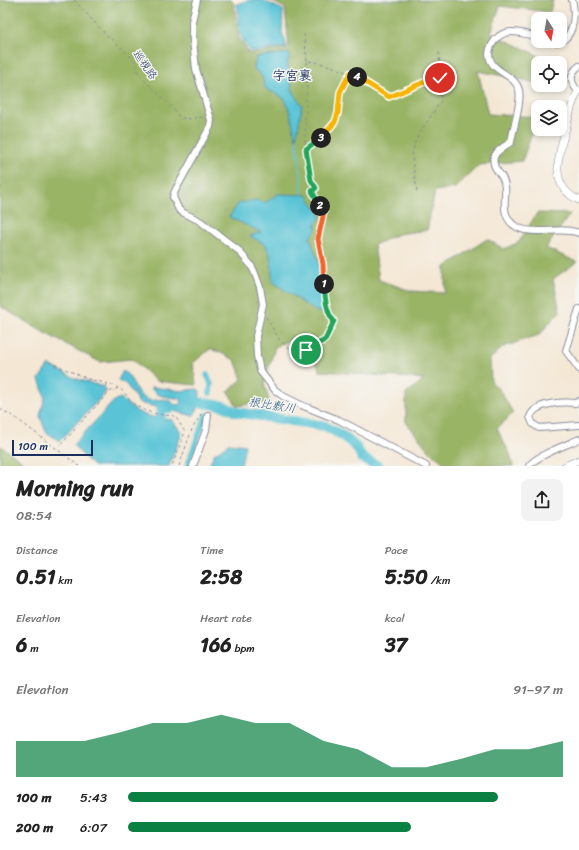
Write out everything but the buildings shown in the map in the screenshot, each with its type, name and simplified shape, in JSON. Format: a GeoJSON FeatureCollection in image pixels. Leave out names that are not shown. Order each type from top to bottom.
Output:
{"type":"FeatureCollection","features":[{"type":"Feature","properties":{"kind":"street"},"geometry":{"type":"LineString","coordinates":[[197,0],[192,21],[192,31],[198,78],[210,120],[210,127],[175,191],[173,197],[179,210],[200,221],[238,250],[250,264],[260,287],[263,304],[256,336],[257,356],[260,371],[276,390],[283,396],[339,420],[426,466]]}},
{"type":"Feature","properties":{"kind":"street"},"geometry":{"type":"LineString","coordinates":[[567,38],[569,36],[573,14],[574,5],[572,0]]}},
{"type":"Feature","properties":{"kind":"street"},"geometry":{"type":"LineString","coordinates":[[531,35],[511,31],[500,36],[492,44],[489,52],[493,67],[514,82],[519,90],[518,109],[511,142],[498,150],[493,158],[495,168],[503,178],[505,186],[506,214],[514,226],[519,229],[574,231],[579,233]]}},
{"type":"Feature","properties":{"kind":"street"},"geometry":{"type":"LineString","coordinates":[[579,66],[574,70],[571,78],[572,86],[578,91],[574,100],[559,154],[557,167],[561,184],[568,193],[579,200]]}},
{"type":"Feature","properties":{"kind":"street"},"geometry":{"type":"LineString","coordinates":[[579,310],[566,351],[579,369]]}},
{"type":"Feature","properties":{"kind":"street"},"geometry":{"type":"LineString","coordinates":[[579,401],[576,403],[552,404],[537,407],[531,413],[530,417],[533,424],[539,428],[579,425]]}},
{"type":"Feature","properties":{"kind":"street"},"geometry":{"type":"LineString","coordinates":[[193,466],[206,430],[205,414]]}},
{"type":"Feature","properties":{"kind":"street"},"geometry":{"type":"LineString","coordinates":[[529,466],[531,463],[551,452],[579,439]]}},
{"type":"Feature","properties":{"kind":"street"},"geometry":{"type":"LineString","coordinates":[[565,466],[579,460]]}},
{"type":"Feature","properties":{"kind":"path","name":"巡視路"},"geometry":{"type":"LineString","coordinates":[[74,0],[109,38],[135,61],[137,71],[144,80],[172,107],[179,117],[186,119],[204,117],[210,120]]}},
{"type":"Feature","properties":{"kind":"path"},"geometry":{"type":"LineString","coordinates":[[262,311],[279,339],[292,351],[306,350],[325,340],[334,321],[331,318],[326,299],[323,280],[323,264],[318,239],[324,212],[312,191],[316,188],[311,180],[306,149],[307,51],[304,34]]}},
{"type":"Feature","properties":{"kind":"path"},"geometry":{"type":"LineString","coordinates":[[418,191],[412,157],[414,145],[418,135],[441,101],[439,51]]}},
{"type":"Feature","properties":{"kind":"path"},"geometry":{"type":"LineString","coordinates":[[307,61],[320,62],[350,73],[389,97],[429,80],[440,78]]}},
{"type":"Feature","properties":{"kind":"path"},"geometry":{"type":"LineString","coordinates":[[306,149],[320,140],[335,122],[338,113],[340,92],[350,73]]}},
{"type":"Feature","properties":{"kind":"path"},"geometry":{"type":"LineString","coordinates":[[49,362],[88,379],[114,385],[123,391],[131,402],[138,407],[150,412],[175,416],[185,432],[172,466]]}},
{"type":"Feature","properties":{"kind":"path"},"geometry":{"type":"LineString","coordinates":[[106,384],[108,392]]}},
{"type":"Feature","properties":{"kind":"path"},"geometry":{"type":"LineString","coordinates":[[57,449],[108,392],[118,388]]}},
{"type":"Feature","properties":{"kind":"path"},"geometry":{"type":"LineString","coordinates":[[0,409],[16,418],[79,466]]}},
{"type":"Feature","properties":{"kind":"path"},"geometry":{"type":"LineString","coordinates":[[179,466],[192,429],[205,414]]}},
{"type":"Feature","properties":{"kind":"green space"},"geometry":{"type":"Polygon","coordinates":[[[0,0],[231,0],[234,4],[239,37],[249,54],[289,48],[285,8],[270,0],[553,0],[550,12],[500,6],[491,33],[539,56],[531,56],[531,82],[478,71],[488,114],[531,117],[531,136],[522,161],[479,165],[455,188],[435,191],[427,230],[398,234],[374,245],[379,280],[411,291],[445,293],[445,267],[487,239],[504,249],[519,242],[537,213],[570,214],[546,248],[577,262],[553,279],[560,311],[539,335],[503,347],[490,359],[491,381],[501,392],[513,413],[497,429],[510,454],[513,466],[448,466],[430,452],[406,422],[406,394],[424,379],[320,371],[302,334],[275,347],[264,383],[272,410],[260,402],[237,406],[228,392],[242,379],[235,360],[219,352],[210,349],[193,363],[196,385],[156,381],[132,359],[100,362],[43,332],[0,306],[0,0]]]}},
{"type":"Feature","properties":{"kind":"green space"},"geometry":{"type":"Polygon","coordinates":[[[0,446],[19,458],[25,466],[0,466],[0,446]]]}},
{"type":"Feature","properties":{"kind":"water"},"geometry":{"type":"Polygon","coordinates":[[[251,0],[262,0],[283,10],[282,32],[287,47],[250,52],[240,33],[237,4],[251,0]]]}},
{"type":"Feature","properties":{"kind":"water"},"geometry":{"type":"Polygon","coordinates":[[[289,53],[290,56],[287,62],[293,91],[302,105],[296,140],[291,116],[285,99],[265,88],[262,76],[254,69],[256,57],[289,53]]]}},
{"type":"Feature","properties":{"kind":"water"},"geometry":{"type":"Polygon","coordinates":[[[278,194],[307,195],[321,215],[316,223],[316,229],[310,238],[321,269],[325,308],[322,313],[312,309],[273,282],[270,255],[266,245],[250,236],[261,232],[229,217],[239,203],[257,200],[265,203],[278,194]]]}},
{"type":"Feature","properties":{"kind":"water"},"geometry":{"type":"Polygon","coordinates":[[[49,365],[74,378],[104,387],[105,393],[60,441],[46,432],[40,416],[45,397],[39,379],[49,365]]]}},
{"type":"Feature","properties":{"kind":"water"},"geometry":{"type":"Polygon","coordinates":[[[123,371],[129,377],[138,392],[147,400],[165,399],[176,405],[181,404],[181,399],[156,394],[151,387],[183,391],[198,389],[200,391],[199,407],[193,416],[171,410],[165,410],[163,413],[160,412],[160,408],[139,403],[126,384],[118,380],[123,371]]]}},
{"type":"Feature","properties":{"kind":"water"},"geometry":{"type":"Polygon","coordinates":[[[121,398],[133,409],[144,415],[172,420],[182,433],[169,466],[93,466],[73,445],[115,400],[121,398]]]}},
{"type":"Feature","properties":{"kind":"water"},"geometry":{"type":"Polygon","coordinates":[[[230,443],[245,445],[241,466],[209,466],[214,454],[230,443]]]}},
{"type":"Feature","properties":{"kind":"waterway"},"geometry":{"type":"LineString","coordinates":[[263,49],[264,57]]}},
{"type":"Feature","properties":{"kind":"waterway"},"geometry":{"type":"LineString","coordinates":[[296,138],[301,173],[302,194]]}},
{"type":"Feature","properties":{"kind":"waterway"},"geometry":{"type":"LineString","coordinates":[[207,375],[211,384],[210,393]]}},
{"type":"Feature","properties":{"kind":"waterway","name":"根比敷川"},"geometry":{"type":"LineString","coordinates":[[189,409],[198,402],[224,406],[236,412],[325,426],[343,436],[357,448],[362,458],[378,466]]}},
{"type":"Feature","properties":{"kind":"waterway","name":"根比敷川"},"geometry":{"type":"LineString","coordinates":[[160,419],[162,407],[171,408]]}},
{"type":"Feature","properties":{"kind":"waterway"},"geometry":{"type":"LineString","coordinates":[[187,466],[206,415]]}},
{"type":"Feature","properties":{"kind":"district","name":"字宮裏"},"geometry":{"type":"Point","coordinates":[292,75]}},
{"type":"Feature","properties":{"kind":"route"},"geometry":{"type":"LineString","coordinates":[[306,350],[325,340],[334,321],[331,318],[326,299],[323,280],[323,264],[318,239],[324,212],[312,191],[316,188],[311,180],[306,149],[320,140],[335,122],[338,113],[340,92],[350,73],[389,97],[429,80],[440,78]]}}]}
